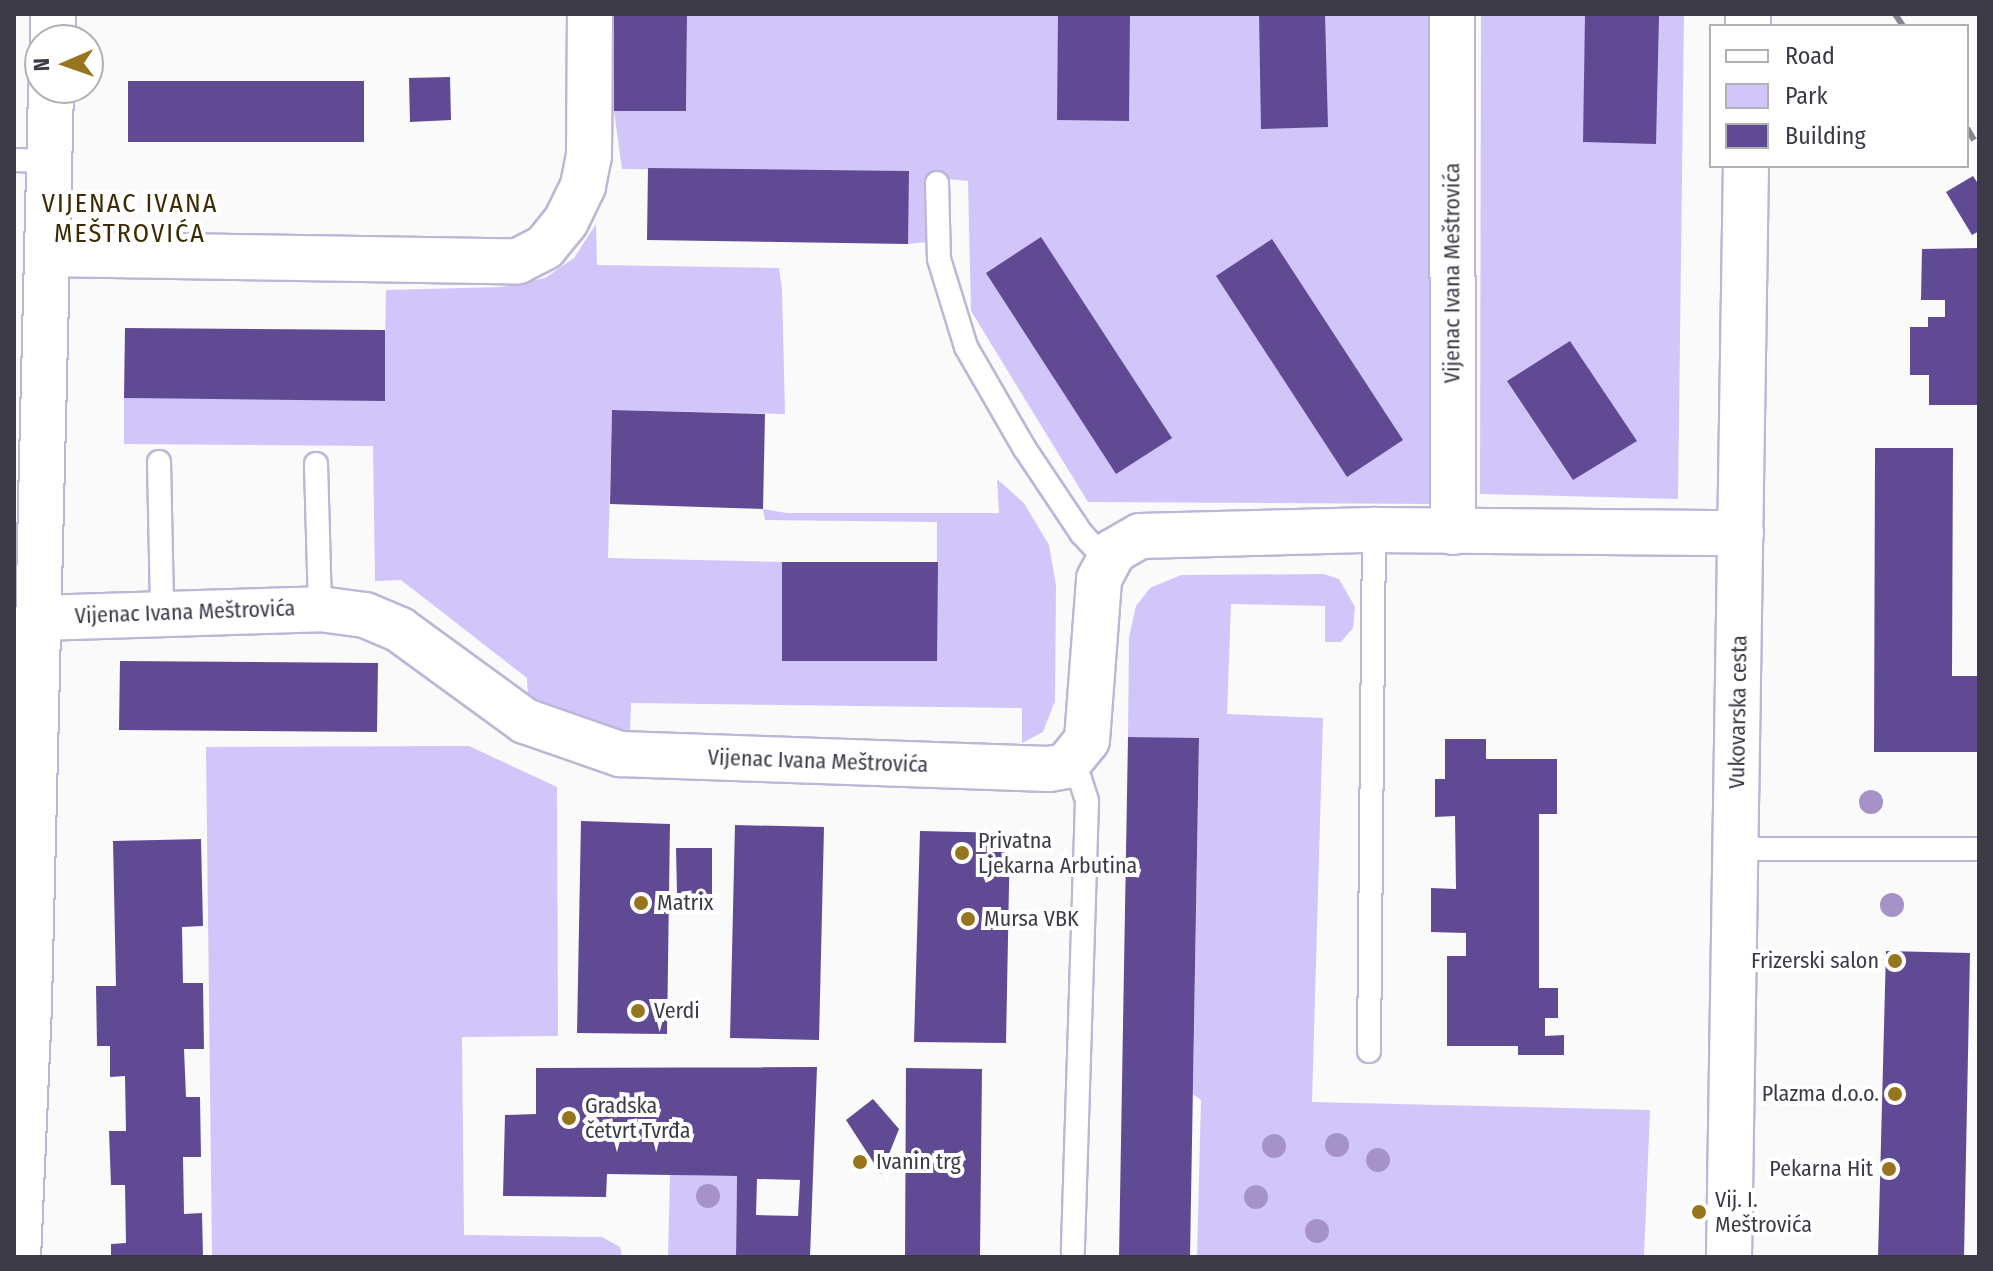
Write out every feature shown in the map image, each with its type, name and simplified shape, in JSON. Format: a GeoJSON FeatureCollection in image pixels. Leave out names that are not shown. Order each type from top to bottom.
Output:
{"type":"FeatureCollection","features":[{"type":"Feature","properties":{"kind":"street"},"geometry":{"type":"LineString","coordinates":[[48,254],[518,261],[545,247],[583,186],[589,156],[590,14]]}},
{"type":"Feature","properties":{"kind":"street","name":"Vijenac Ivana Meštrovića"},"geometry":{"type":"LineString","coordinates":[[1452,14],[1453,532]]}},
{"type":"Feature","properties":{"kind":"street"},"geometry":{"type":"LineString","coordinates":[[18,1257],[22,1002],[39,618],[28,517],[48,254],[32,160],[47,104]]}},
{"type":"Feature","properties":{"kind":"street","name":"Vukovarska cesta"},"geometry":{"type":"LineString","coordinates":[[1729,1257],[1746,168]]}},
{"type":"Feature","properties":{"kind":"street"},"geometry":{"type":"LineString","coordinates":[[1066,766],[1087,740],[1099,579],[1107,561],[1124,543],[1140,536],[1374,530],[1741,533]]}},
{"type":"Feature","properties":{"kind":"street","name":"Vijenac Ivana Meštrovića"},"geometry":{"type":"LineString","coordinates":[[39,618],[162,611],[320,609],[365,615],[400,630],[525,721],[620,754],[1066,766]]}},
{"type":"Feature","properties":{"kind":"lane"},"geometry":{"type":"LineString","coordinates":[[937,183],[939,259],[966,347],[1025,449],[1082,534],[1107,561]]}},
{"type":"Feature","properties":{"kind":"lane"},"geometry":{"type":"LineString","coordinates":[[159,462],[162,611]]}},
{"type":"Feature","properties":{"kind":"lane"},"geometry":{"type":"LineString","coordinates":[[316,464],[320,609]]}},
{"type":"Feature","properties":{"kind":"lane"},"geometry":{"type":"LineString","coordinates":[[1369,1051],[1374,530]]}},
{"type":"Feature","properties":{"kind":"lane"},"geometry":{"type":"LineString","coordinates":[[1066,766],[1080,779],[1087,801],[1073,1252]]}},
{"type":"Feature","properties":{"kind":"lane"},"geometry":{"type":"LineString","coordinates":[[1736,849],[1979,849]]}},
{"type":"Feature","properties":{"kind":"green space"},"geometry":{"type":"Polygon","coordinates":[[[687,14],[1441,14],[1432,504],[1088,502],[971,311],[968,181],[929,177],[927,242],[908,244],[908,171],[622,169],[614,111],[686,111],[687,14]]]}},
{"type":"Feature","properties":{"kind":"green space"},"geometry":{"type":"Polygon","coordinates":[[[1481,14],[1684,14],[1678,499],[1480,494],[1481,14]]]}},
{"type":"Feature","properties":{"kind":"green space"},"geometry":{"type":"Polygon","coordinates":[[[596,224],[597,265],[779,268],[782,289],[785,414],[612,410],[608,558],[782,562],[782,661],[937,661],[937,522],[765,520],[763,509],[787,513],[999,513],[997,479],[1024,503],[1049,545],[1056,585],[1055,701],[1043,732],[1022,743],[1022,708],[631,703],[630,733],[616,731],[528,699],[527,678],[401,580],[375,581],[373,446],[124,444],[124,398],[384,400],[386,290],[502,287],[545,278],[574,258],[596,224]]]}},
{"type":"Feature","properties":{"kind":"green space"},"geometry":{"type":"Polygon","coordinates":[[[1324,574],[1339,579],[1355,607],[1353,628],[1341,642],[1325,642],[1325,606],[1231,604],[1227,714],[1323,718],[1312,1102],[1650,1110],[1644,1257],[1197,1257],[1201,1100],[1193,1094],[1199,739],[1128,737],[1129,637],[1136,606],[1150,588],[1181,575],[1324,574]]]}},
{"type":"Feature","properties":{"kind":"green space"},"geometry":{"type":"Polygon","coordinates":[[[469,746],[557,787],[558,1036],[462,1037],[464,1235],[602,1237],[620,1247],[622,1257],[212,1257],[206,747],[469,746]]]}},
{"type":"Feature","properties":{"kind":"green space"},"geometry":{"type":"Polygon","coordinates":[[[670,1175],[737,1176],[736,1257],[668,1257],[670,1175]]]}},
{"type":"Feature","properties":{"kind":"building"},"geometry":{"type":"Polygon","coordinates":[[[614,14],[687,14],[686,111],[614,111],[614,14]]]}},
{"type":"Feature","properties":{"kind":"building"},"geometry":{"type":"Polygon","coordinates":[[[1058,14],[1130,14],[1129,121],[1057,120],[1058,14]]]}},
{"type":"Feature","properties":{"kind":"building"},"geometry":{"type":"Polygon","coordinates":[[[1259,14],[1325,14],[1328,127],[1261,129],[1259,14]]]}},
{"type":"Feature","properties":{"kind":"building"},"geometry":{"type":"Polygon","coordinates":[[[1585,14],[1659,15],[1656,144],[1583,142],[1585,14]]]}},
{"type":"Feature","properties":{"kind":"building"},"geometry":{"type":"Polygon","coordinates":[[[450,77],[451,120],[410,122],[409,78],[450,77]]]}},
{"type":"Feature","properties":{"kind":"building"},"geometry":{"type":"Polygon","coordinates":[[[128,81],[364,81],[364,142],[128,142],[128,81]]]}},
{"type":"Feature","properties":{"kind":"building"},"geometry":{"type":"Polygon","coordinates":[[[648,168],[909,171],[908,244],[647,240],[648,168]]]}},
{"type":"Feature","properties":{"kind":"building"},"geometry":{"type":"Polygon","coordinates":[[[1973,176],[1979,185],[1979,231],[1972,235],[1946,192],[1973,176]]]}},
{"type":"Feature","properties":{"kind":"building"},"geometry":{"type":"Polygon","coordinates":[[[1041,237],[1172,438],[1116,474],[986,273],[1041,237]]]}},
{"type":"Feature","properties":{"kind":"building"},"geometry":{"type":"Polygon","coordinates":[[[1272,239],[1403,440],[1347,477],[1216,276],[1272,239]]]}},
{"type":"Feature","properties":{"kind":"building"},"geometry":{"type":"Polygon","coordinates":[[[1979,248],[1979,405],[1929,405],[1929,375],[1910,375],[1910,327],[1928,327],[1928,317],[1945,317],[1945,300],[1921,300],[1922,249],[1979,248]]]}},
{"type":"Feature","properties":{"kind":"building"},"geometry":{"type":"Polygon","coordinates":[[[125,328],[385,330],[385,401],[124,398],[125,328]]]}},
{"type":"Feature","properties":{"kind":"building"},"geometry":{"type":"Polygon","coordinates":[[[1570,341],[1637,441],[1573,480],[1507,381],[1570,341]]]}},
{"type":"Feature","properties":{"kind":"building"},"geometry":{"type":"Polygon","coordinates":[[[612,410],[765,414],[763,509],[610,504],[612,410]]]}},
{"type":"Feature","properties":{"kind":"building"},"geometry":{"type":"Polygon","coordinates":[[[1875,448],[1953,448],[1952,676],[1979,676],[1979,752],[1874,752],[1875,448]]]}},
{"type":"Feature","properties":{"kind":"building"},"geometry":{"type":"Polygon","coordinates":[[[782,562],[938,562],[937,661],[782,661],[782,562]]]}},
{"type":"Feature","properties":{"kind":"building"},"geometry":{"type":"Polygon","coordinates":[[[120,661],[378,663],[377,732],[119,730],[120,661]]]}},
{"type":"Feature","properties":{"kind":"building"},"geometry":{"type":"Polygon","coordinates":[[[1128,737],[1199,738],[1190,1257],[1119,1257],[1128,737]]]}},
{"type":"Feature","properties":{"kind":"building"},"geometry":{"type":"Polygon","coordinates":[[[1445,739],[1486,739],[1486,759],[1557,759],[1557,814],[1539,814],[1539,988],[1558,988],[1558,1018],[1545,1018],[1545,1036],[1564,1035],[1564,1055],[1518,1055],[1518,1046],[1447,1046],[1447,956],[1466,956],[1466,933],[1431,932],[1431,888],[1456,889],[1455,816],[1435,817],[1435,779],[1445,779],[1445,739]]]}},
{"type":"Feature","properties":{"kind":"building"},"geometry":{"type":"Polygon","coordinates":[[[581,821],[670,824],[667,1034],[577,1033],[581,821]]]}},
{"type":"Feature","properties":{"kind":"building"},"geometry":{"type":"Polygon","coordinates":[[[735,825],[824,827],[819,1040],[730,1038],[735,825]]]}},
{"type":"Feature","properties":{"kind":"building"},"geometry":{"type":"Polygon","coordinates":[[[920,831],[1010,833],[1006,1043],[914,1042],[920,831]]]}},
{"type":"Feature","properties":{"kind":"building"},"geometry":{"type":"Polygon","coordinates":[[[201,839],[203,926],[182,927],[183,983],[203,983],[204,1049],[184,1049],[186,1097],[200,1097],[201,1157],[183,1157],[184,1214],[202,1213],[203,1257],[111,1257],[111,1244],[126,1243],[125,1185],[111,1185],[109,1131],[126,1131],[125,1076],[110,1077],[110,1046],[97,1046],[96,986],[116,986],[113,841],[201,839]]]}},
{"type":"Feature","properties":{"kind":"building"},"geometry":{"type":"Polygon","coordinates":[[[676,848],[712,848],[712,894],[677,893],[676,848]]]}},
{"type":"Feature","properties":{"kind":"building"},"geometry":{"type":"Polygon","coordinates":[[[1886,951],[1970,953],[1964,1257],[1878,1257],[1886,951]]]}},
{"type":"Feature","properties":{"kind":"building"},"geometry":{"type":"Polygon","coordinates":[[[817,1067],[810,1257],[736,1257],[737,1176],[607,1174],[606,1197],[503,1196],[505,1115],[536,1114],[536,1068],[817,1067]],[[757,1179],[756,1215],[798,1216],[800,1180],[757,1179]]]}},
{"type":"Feature","properties":{"kind":"building"},"geometry":{"type":"Polygon","coordinates":[[[906,1068],[982,1069],[980,1257],[905,1257],[906,1068]]]}},
{"type":"Feature","properties":{"kind":"building"},"geometry":{"type":"Polygon","coordinates":[[[873,1099],[899,1129],[881,1174],[846,1120],[873,1099]]]}},
{"type":"Feature","properties":{"kind":"railway"},"geometry":{"type":"LineString","coordinates":[[1895,14],[1902,24]]}},
{"type":"Feature","properties":{"kind":"railway"},"geometry":{"type":"LineString","coordinates":[[1969,132],[1979,149]]}},
{"type":"Feature","properties":{"kind":"place","name":"Privatna Ljekarna Arbutina"},"geometry":{"type":"Point","coordinates":[962,853]}},
{"type":"Feature","properties":{"kind":"place","name":"Matrix"},"geometry":{"type":"Point","coordinates":[641,903]}},
{"type":"Feature","properties":{"kind":"place","name":"Mursa VBK"},"geometry":{"type":"Point","coordinates":[968,919]}},
{"type":"Feature","properties":{"kind":"place","name":"Frizerski salon"},"geometry":{"type":"Point","coordinates":[1895,961]}},
{"type":"Feature","properties":{"kind":"place","name":"Verdi"},"geometry":{"type":"Point","coordinates":[638,1011]}},
{"type":"Feature","properties":{"kind":"place","name":"Plazma d.o.o."},"geometry":{"type":"Point","coordinates":[1895,1094]}},
{"type":"Feature","properties":{"kind":"place","name":"Gradska četvrt Tvrđa"},"geometry":{"type":"Point","coordinates":[569,1118]}},
{"type":"Feature","properties":{"kind":"place","name":"Ivanin trg"},"geometry":{"type":"Point","coordinates":[860,1162]}},
{"type":"Feature","properties":{"kind":"place","name":"Pekarna Hit"},"geometry":{"type":"Point","coordinates":[1889,1169]}},
{"type":"Feature","properties":{"kind":"place","name":"Vij. I. Meštrovića"},"geometry":{"type":"Point","coordinates":[1699,1212]}},
{"type":"Feature","properties":{"kind":"district","name":"VIJENAC IVANA MEŠTROVIĆA"},"geometry":{"type":"Point","coordinates":[130,219]}}]}
